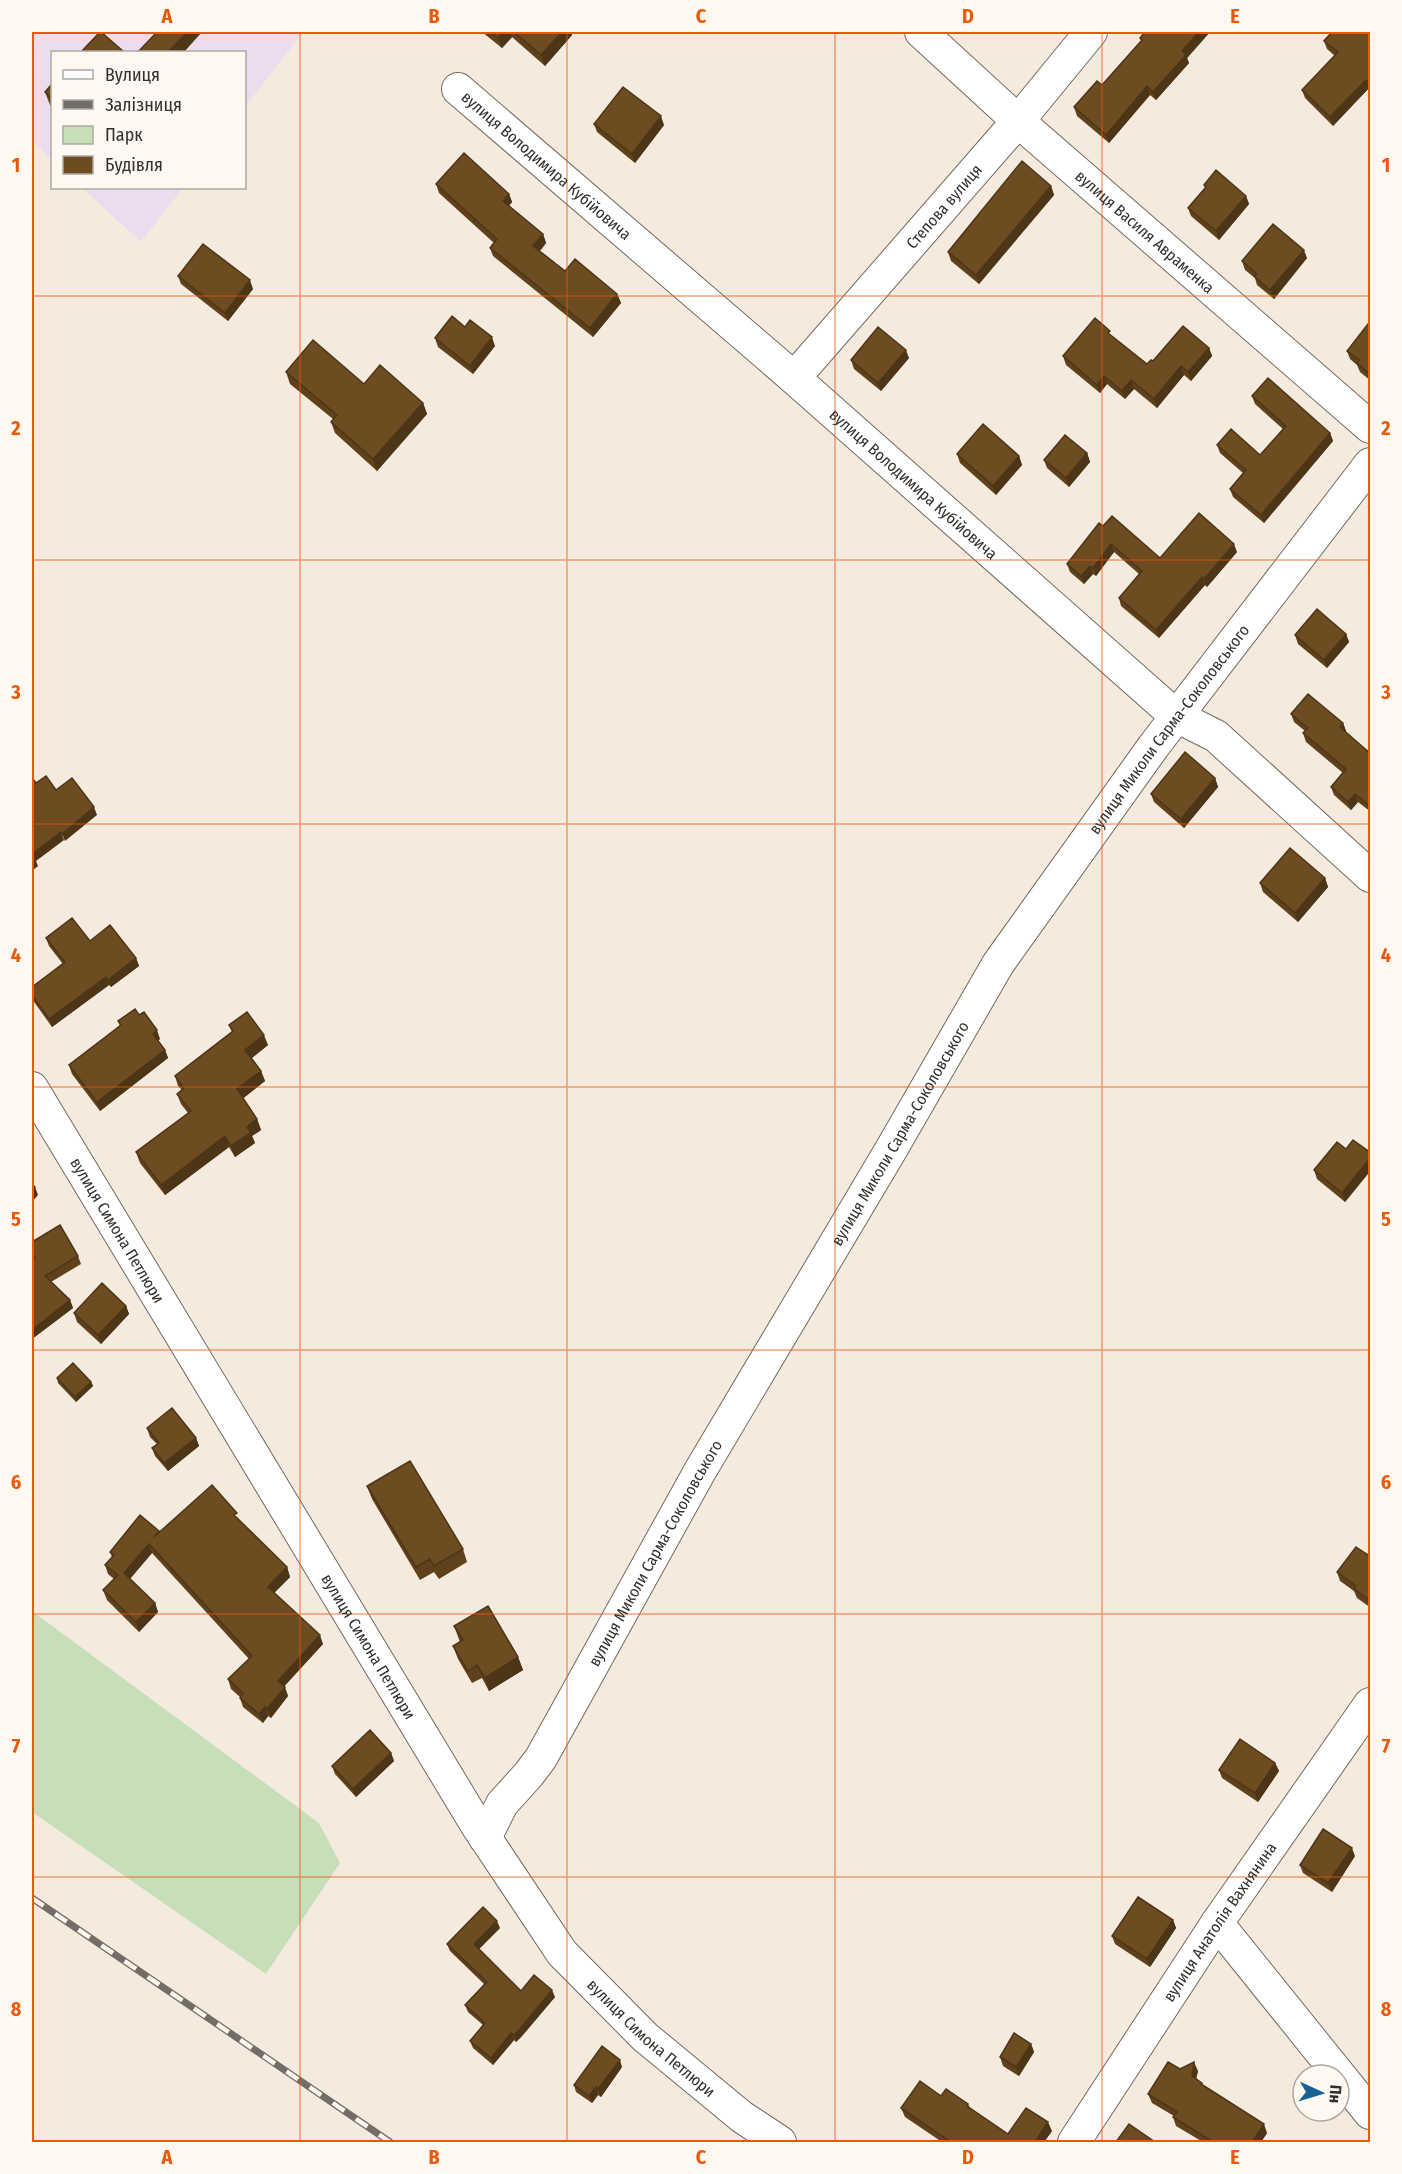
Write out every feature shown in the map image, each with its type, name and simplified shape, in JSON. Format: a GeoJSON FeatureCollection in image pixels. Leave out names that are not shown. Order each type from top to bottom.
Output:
{"type":"FeatureCollection","features":[{"type":"Feature","properties":{"kind":"street","name":"вулиця Василя Авраменка"},"geometry":{"type":"LineString","coordinates":[[921,32],[1018,121],[1371,427]]}},
{"type":"Feature","properties":{"kind":"street","name":"Степова вулиця"},"geometry":{"type":"LineString","coordinates":[[794,378],[1018,121],[1091,32]]}},
{"type":"Feature","properties":{"kind":"street","name":"вулиця Володимира Кубійовича"},"geometry":{"type":"LineString","coordinates":[[458,89],[794,378],[1176,716],[1216,736],[1371,876]]}},
{"type":"Feature","properties":{"kind":"street","name":"вулиця Миколи Сарма-Соколовського"},"geometry":{"type":"LineString","coordinates":[[485,1838],[502,1803],[541,1758],[700,1471],[892,1148],[998,964],[1176,716],[1371,464]]}},
{"type":"Feature","properties":{"kind":"street","name":"вулиця Симона Петлюри"},"geometry":{"type":"LineString","coordinates":[[32,1088],[485,1838],[562,1953],[645,2037],[726,2105],[780,2142]]}},
{"type":"Feature","properties":{"kind":"street","name":"вулиця Анатолія Вахнянина"},"geometry":{"type":"LineString","coordinates":[[1074,2142],[1217,1923],[1371,1704]]}},
{"type":"Feature","properties":{"kind":"street"},"geometry":{"type":"LineString","coordinates":[[1217,1923],[1371,2113]]}},
{"type":"Feature","properties":{"kind":"shaded area"},"geometry":{"type":"Polygon","coordinates":[[[32,32],[303,32],[246,106],[246,51],[51,51],[51,159],[32,140],[32,32]]]}},
{"type":"Feature","properties":{"kind":"shaded area"},"geometry":{"type":"Polygon","coordinates":[[[83,189],[182,189],[141,242],[83,189]]]}},
{"type":"Feature","properties":{"kind":"green space"},"geometry":{"type":"Polygon","coordinates":[[[32,1611],[319,1823],[340,1863],[266,1974],[32,1812],[32,1611]]]}},
{"type":"Feature","properties":{"kind":"building"},"geometry":{"type":"Polygon","coordinates":[[[101,32],[123,51],[82,51],[101,32]]]}},
{"type":"Feature","properties":{"kind":"building"},"geometry":{"type":"Polygon","coordinates":[[[157,32],[187,32],[169,51],[139,51],[157,32]]]}},
{"type":"Feature","properties":{"kind":"building"},"geometry":{"type":"Polygon","coordinates":[[[491,32],[503,32],[498,38],[491,32]]]}},
{"type":"Feature","properties":{"kind":"building"},"geometry":{"type":"Polygon","coordinates":[[[514,32],[562,32],[541,55],[514,32]]]}},
{"type":"Feature","properties":{"kind":"building"},"geometry":{"type":"Polygon","coordinates":[[[1145,32],[1199,32],[1182,51],[1186,55],[1153,92],[1147,86],[1106,135],[1074,107],[1097,81],[1102,85],[1142,40],[1140,38],[1145,32]]]}},
{"type":"Feature","properties":{"kind":"building"},"geometry":{"type":"Polygon","coordinates":[[[1332,32],[1371,32],[1371,84],[1366,80],[1330,117],[1302,90],[1338,52],[1324,41],[1332,32]]]}},
{"type":"Feature","properties":{"kind":"building"},"geometry":{"type":"Polygon","coordinates":[[[51,85],[51,98],[45,92],[51,85]]]}},
{"type":"Feature","properties":{"kind":"building"},"geometry":{"type":"Polygon","coordinates":[[[623,87],[661,116],[632,154],[594,124],[623,87]]]}},
{"type":"Feature","properties":{"kind":"building"},"geometry":{"type":"Polygon","coordinates":[[[464,153],[509,194],[503,201],[543,234],[533,246],[565,271],[575,259],[617,294],[590,328],[490,248],[497,239],[436,184],[464,153]]]}},
{"type":"Feature","properties":{"kind":"building"},"geometry":{"type":"Polygon","coordinates":[[[1022,161],[1051,186],[976,275],[948,252],[1022,161]]]}},
{"type":"Feature","properties":{"kind":"building"},"geometry":{"type":"Polygon","coordinates":[[[1216,170],[1246,196],[1216,231],[1188,208],[1206,187],[1204,185],[1216,170]]]}},
{"type":"Feature","properties":{"kind":"building"},"geometry":{"type":"Polygon","coordinates":[[[1273,224],[1304,250],[1270,290],[1242,261],[1273,224]]]}},
{"type":"Feature","properties":{"kind":"building"},"geometry":{"type":"Polygon","coordinates":[[[203,244],[250,280],[225,313],[178,276],[203,244]]]}},
{"type":"Feature","properties":{"kind":"building"},"geometry":{"type":"Polygon","coordinates":[[[452,316],[465,327],[470,320],[492,337],[470,366],[435,338],[452,316]]]}},
{"type":"Feature","properties":{"kind":"building"},"geometry":{"type":"Polygon","coordinates":[[[1095,318],[1110,331],[1108,333],[1147,364],[1153,361],[1183,326],[1209,348],[1188,372],[1181,366],[1154,399],[1131,380],[1122,391],[1104,376],[1097,385],[1063,356],[1095,318]]]}},
{"type":"Feature","properties":{"kind":"building"},"geometry":{"type":"Polygon","coordinates":[[[1368,324],[1371,326],[1371,375],[1357,363],[1359,360],[1347,351],[1368,324]]]}},
{"type":"Feature","properties":{"kind":"building"},"geometry":{"type":"Polygon","coordinates":[[[878,327],[906,350],[878,383],[851,360],[878,327]]]}},
{"type":"Feature","properties":{"kind":"building"},"geometry":{"type":"Polygon","coordinates":[[[313,340],[364,384],[380,365],[423,403],[373,459],[331,422],[337,415],[286,372],[313,340]]]}},
{"type":"Feature","properties":{"kind":"building"},"geometry":{"type":"Polygon","coordinates":[[[1268,378],[1330,433],[1261,515],[1230,489],[1246,470],[1217,445],[1231,429],[1260,455],[1286,426],[1252,396],[1268,378]]]}},
{"type":"Feature","properties":{"kind":"building"},"geometry":{"type":"Polygon","coordinates":[[[983,424],[1019,456],[993,486],[957,454],[983,424]]]}},
{"type":"Feature","properties":{"kind":"building"},"geometry":{"type":"Polygon","coordinates":[[[1065,435],[1087,453],[1066,478],[1044,460],[1065,435]]]}},
{"type":"Feature","properties":{"kind":"building"},"geometry":{"type":"Polygon","coordinates":[[[1199,513],[1234,544],[1156,630],[1119,598],[1142,571],[1111,544],[1093,568],[1090,566],[1081,576],[1067,564],[1099,523],[1103,526],[1112,516],[1160,558],[1199,513]]]}},
{"type":"Feature","properties":{"kind":"building"},"geometry":{"type":"Polygon","coordinates":[[[1317,609],[1346,634],[1324,660],[1295,635],[1317,609]]]}},
{"type":"Feature","properties":{"kind":"building"},"geometry":{"type":"Polygon","coordinates":[[[1308,694],[1343,723],[1340,727],[1371,754],[1371,807],[1355,794],[1348,802],[1331,787],[1346,769],[1303,733],[1308,728],[1291,714],[1308,694]]]}},
{"type":"Feature","properties":{"kind":"building"},"geometry":{"type":"Polygon","coordinates":[[[1185,752],[1215,778],[1181,819],[1151,794],[1185,752]]]}},
{"type":"Feature","properties":{"kind":"building"},"geometry":{"type":"Polygon","coordinates":[[[46,776],[56,790],[72,778],[94,807],[62,834],[61,832],[32,854],[32,778],[36,783],[46,776]]]}},
{"type":"Feature","properties":{"kind":"building"},"geometry":{"type":"Polygon","coordinates":[[[1290,848],[1325,878],[1295,913],[1260,883],[1290,848]]]}},
{"type":"Feature","properties":{"kind":"building"},"geometry":{"type":"Polygon","coordinates":[[[72,918],[90,941],[110,925],[136,958],[108,980],[106,977],[49,1019],[32,995],[32,987],[65,962],[46,938],[72,918]]]}},
{"type":"Feature","properties":{"kind":"building"},"geometry":{"type":"Polygon","coordinates":[[[135,1009],[139,1015],[144,1012],[157,1030],[153,1034],[165,1050],[97,1102],[69,1065],[121,1025],[118,1021],[135,1009]]]}},
{"type":"Feature","properties":{"kind":"building"},"geometry":{"type":"Polygon","coordinates":[[[247,1012],[264,1035],[245,1050],[261,1071],[237,1089],[257,1119],[247,1127],[251,1133],[231,1146],[225,1136],[161,1185],[136,1152],[191,1111],[177,1094],[184,1088],[175,1076],[233,1031],[229,1025],[247,1012]]]}},
{"type":"Feature","properties":{"kind":"building"},"geometry":{"type":"Polygon","coordinates":[[[1353,1140],[1371,1153],[1371,1157],[1342,1193],[1314,1170],[1337,1142],[1346,1149],[1353,1140]]]}},
{"type":"Feature","properties":{"kind":"building"},"geometry":{"type":"Polygon","coordinates":[[[60,1225],[78,1256],[45,1276],[70,1300],[32,1330],[32,1260],[35,1258],[32,1242],[60,1225]]]}},
{"type":"Feature","properties":{"kind":"building"},"geometry":{"type":"Polygon","coordinates":[[[102,1283],[126,1306],[98,1335],[74,1313],[102,1283]]]}},
{"type":"Feature","properties":{"kind":"building"},"geometry":{"type":"Polygon","coordinates":[[[73,1363],[91,1382],[75,1397],[57,1378],[73,1363]]]}},
{"type":"Feature","properties":{"kind":"building"},"geometry":{"type":"Polygon","coordinates":[[[172,1408],[196,1438],[164,1463],[152,1448],[159,1443],[147,1428],[172,1408]]]}},
{"type":"Feature","properties":{"kind":"building"},"geometry":{"type":"Polygon","coordinates":[[[410,1461],[463,1549],[434,1566],[430,1559],[416,1567],[367,1486],[410,1461]]]}},
{"type":"Feature","properties":{"kind":"building"},"geometry":{"type":"Polygon","coordinates":[[[212,1485],[237,1513],[234,1515],[287,1567],[268,1587],[320,1635],[278,1681],[285,1687],[267,1709],[265,1707],[259,1714],[240,1698],[243,1693],[228,1679],[252,1656],[149,1544],[124,1573],[155,1603],[136,1622],[103,1590],[118,1575],[105,1565],[114,1555],[110,1552],[140,1515],[159,1531],[154,1537],[212,1485]]]}},
{"type":"Feature","properties":{"kind":"building"},"geometry":{"type":"Polygon","coordinates":[[[1356,1547],[1371,1557],[1371,1601],[1354,1589],[1356,1586],[1337,1572],[1356,1547]]]}},
{"type":"Feature","properties":{"kind":"building"},"geometry":{"type":"Polygon","coordinates":[[[488,1606],[518,1657],[485,1678],[477,1665],[468,1671],[453,1646],[463,1640],[454,1626],[488,1606]]]}},
{"type":"Feature","properties":{"kind":"building"},"geometry":{"type":"Polygon","coordinates":[[[370,1730],[391,1753],[353,1789],[332,1766],[370,1730]]]}},
{"type":"Feature","properties":{"kind":"building"},"geometry":{"type":"Polygon","coordinates":[[[1240,1739],[1275,1763],[1255,1793],[1219,1770],[1240,1739]]]}},
{"type":"Feature","properties":{"kind":"building"},"geometry":{"type":"Polygon","coordinates":[[[1323,1829],[1352,1848],[1328,1883],[1300,1865],[1323,1829]]]}},
{"type":"Feature","properties":{"kind":"building"},"geometry":{"type":"Polygon","coordinates":[[[1138,1897],[1173,1920],[1147,1959],[1112,1936],[1138,1897]]]}},
{"type":"Feature","properties":{"kind":"building"},"geometry":{"type":"Polygon","coordinates":[[[483,1907],[497,1921],[474,1944],[521,1991],[534,1975],[552,1990],[519,2030],[514,2035],[511,2033],[491,2058],[470,2041],[485,2023],[465,2005],[487,1982],[447,1944],[483,1907]]]}},
{"type":"Feature","properties":{"kind":"building"},"geometry":{"type":"Polygon","coordinates":[[[1014,2033],[1031,2044],[1016,2067],[1000,2057],[1014,2033]]]}},
{"type":"Feature","properties":{"kind":"building"},"geometry":{"type":"Polygon","coordinates":[[[602,2046],[620,2060],[598,2089],[596,2087],[589,2096],[574,2085],[602,2046]]]}},
{"type":"Feature","properties":{"kind":"building"},"geometry":{"type":"Polygon","coordinates":[[[1168,2062],[1180,2069],[1194,2062],[1192,2076],[1201,2084],[1264,2124],[1252,2142],[1213,2142],[1173,2117],[1177,2112],[1148,2094],[1168,2062]]]}},
{"type":"Feature","properties":{"kind":"building"},"geometry":{"type":"Polygon","coordinates":[[[920,2081],[941,2096],[946,2089],[1008,2134],[1026,2108],[1048,2122],[1035,2142],[951,2142],[901,2108],[920,2081]]]}},
{"type":"Feature","properties":{"kind":"building"},"geometry":{"type":"Polygon","coordinates":[[[1129,2124],[1155,2142],[1116,2142],[1129,2124]]]}},
{"type":"Feature","properties":{"kind":"railway"},"geometry":{"type":"LineString","coordinates":[[32,1898],[390,2142]]}}]}
